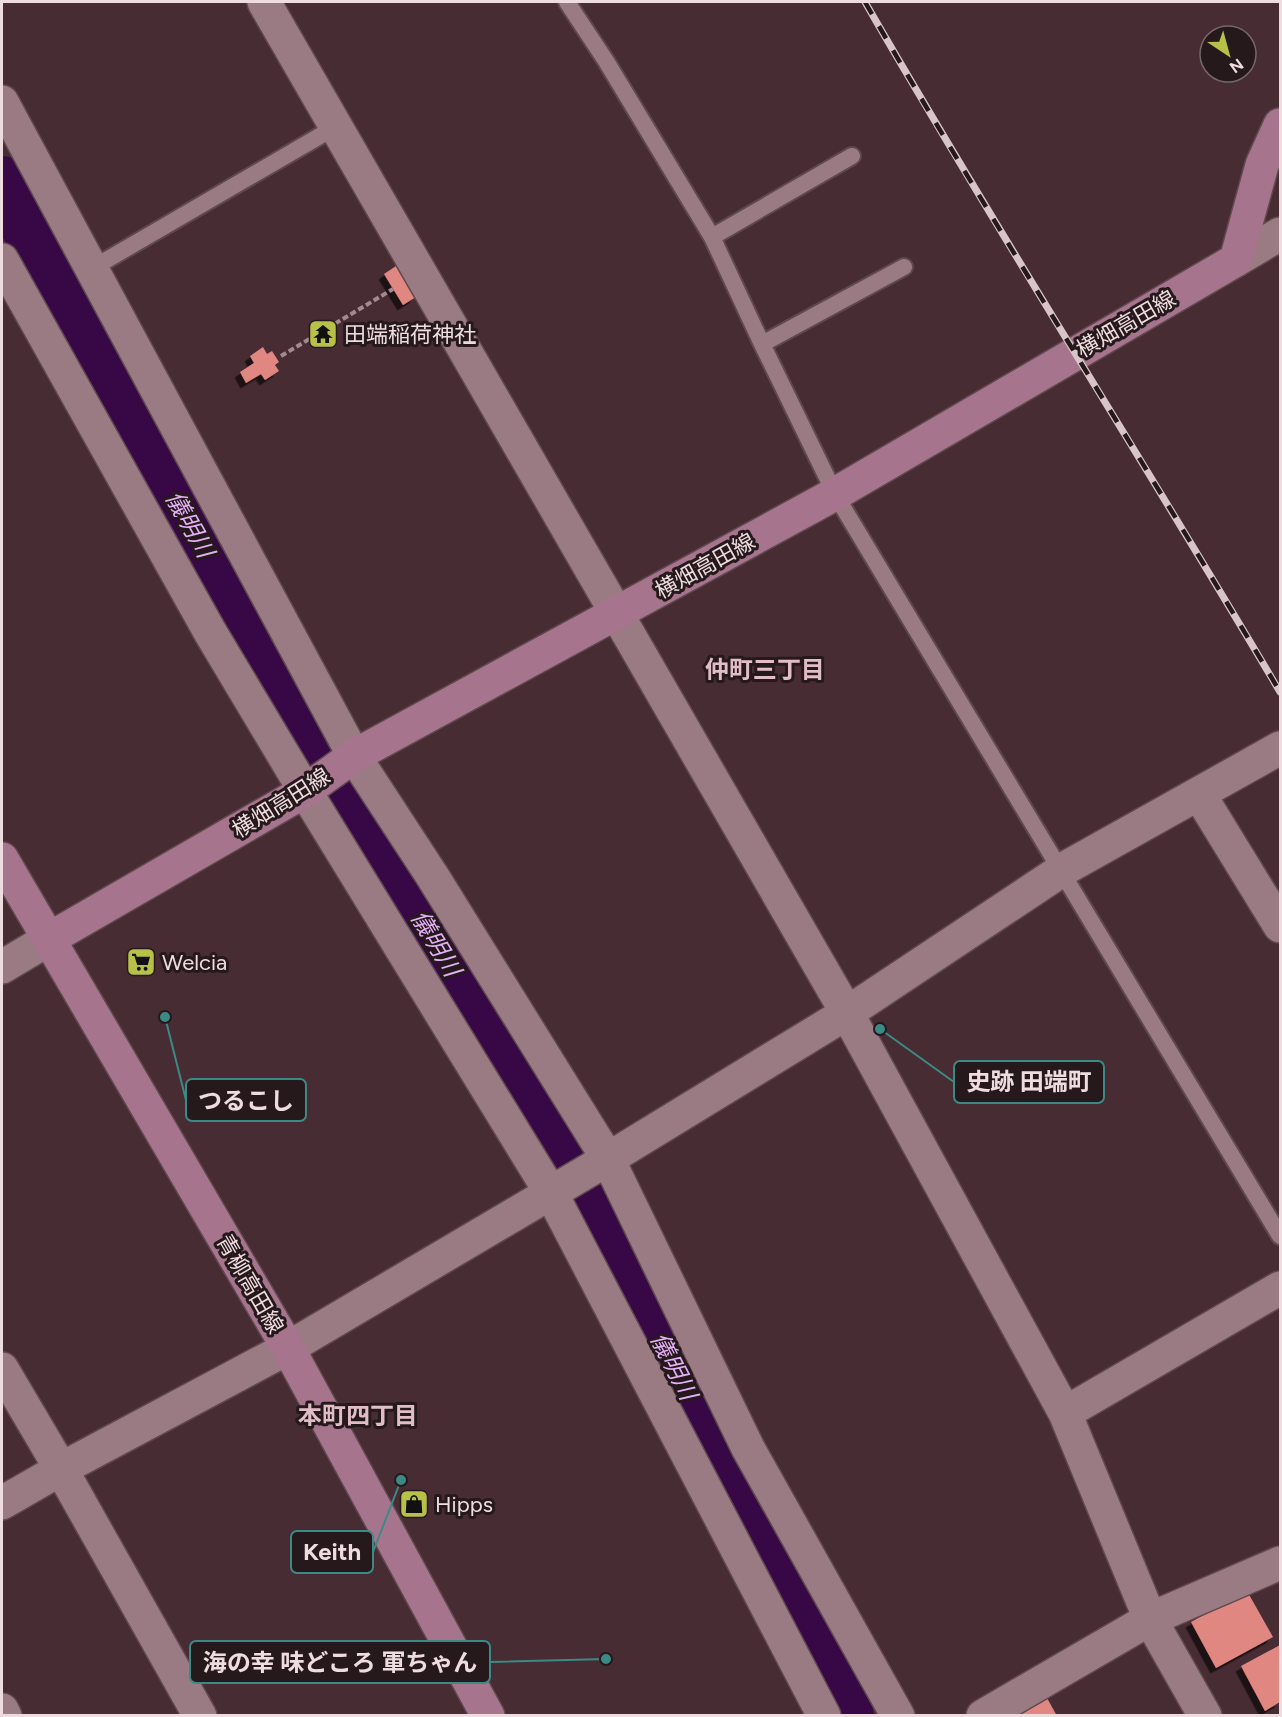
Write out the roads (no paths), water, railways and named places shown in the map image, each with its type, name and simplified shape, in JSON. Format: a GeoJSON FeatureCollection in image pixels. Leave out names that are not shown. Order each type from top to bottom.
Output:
{"type":"FeatureCollection","features":[{"type":"Feature","properties":{"kind":"main road"},"geometry":{"type":"LineString","coordinates":[[1236,260],[1262,165],[1281,126]]}},
{"type":"Feature","properties":{"kind":"main road","name":"横畑高田線"},"geometry":{"type":"LineString","coordinates":[[49,939],[305,791],[351,759],[836,494],[1236,260]]}},
{"type":"Feature","properties":{"kind":"main road","name":"青柳高田線"},"geometry":{"type":"LineString","coordinates":[[2,859],[288,1348],[488,1716]]}},
{"type":"Feature","properties":{"kind":"street"},"geometry":{"type":"LineString","coordinates":[[264,2],[847,1012],[1065,1413],[1150,1619],[1205,1716]]}},
{"type":"Feature","properties":{"kind":"street"},"geometry":{"type":"LineString","coordinates":[[2,102],[351,759],[433,877],[602,1162],[748,1448],[898,1716]]}},
{"type":"Feature","properties":{"kind":"street"},"geometry":{"type":"LineString","coordinates":[[1236,260],[1281,234]]}},
{"type":"Feature","properties":{"kind":"street"},"geometry":{"type":"LineString","coordinates":[[2,260],[210,632],[551,1193],[824,1716]]}},
{"type":"Feature","properties":{"kind":"street"},"geometry":{"type":"LineString","coordinates":[[2,1503],[288,1348],[551,1193],[847,1012],[1062,870],[1281,748]]}},
{"type":"Feature","properties":{"kind":"street"},"geometry":{"type":"LineString","coordinates":[[1199,794],[1281,926]]}},
{"type":"Feature","properties":{"kind":"street"},"geometry":{"type":"LineString","coordinates":[[2,967],[49,939]]}},
{"type":"Feature","properties":{"kind":"street"},"geometry":{"type":"LineString","coordinates":[[1065,1413],[1281,1288]]}},
{"type":"Feature","properties":{"kind":"street"},"geometry":{"type":"LineString","coordinates":[[2,1369],[200,1716]]}},
{"type":"Feature","properties":{"kind":"street"},"geometry":{"type":"LineString","coordinates":[[983,1716],[1150,1619],[1281,1563]]}},
{"type":"Feature","properties":{"kind":"street"},"geometry":{"type":"LineString","coordinates":[[2,1710],[5,1716]]}},
{"type":"Feature","properties":{"kind":"lane"},"geometry":{"type":"LineString","coordinates":[[567,2],[606,61],[712,237],[836,494],[1281,1236]]}},
{"type":"Feature","properties":{"kind":"lane"},"geometry":{"type":"LineString","coordinates":[[91,269],[337,126]]}},
{"type":"Feature","properties":{"kind":"lane"},"geometry":{"type":"LineString","coordinates":[[712,237],[852,156]]}},
{"type":"Feature","properties":{"kind":"lane"},"geometry":{"type":"LineString","coordinates":[[762,344],[904,267]]}},
{"type":"Feature","properties":{"kind":"waterway","name":"儀明川"},"geometry":{"type":"LineString","coordinates":[[2,182],[275,678],[586,1190],[848,1716]]}},
{"type":"Feature","properties":{"kind":"railway"},"geometry":{"type":"LineString","coordinates":[[865,2],[967,176],[1280,692]]}},
{"type":"Feature","properties":{"kind":"place","name":"田端稲荷神社"},"geometry":{"type":"Point","coordinates":[323,334]}},
{"type":"Feature","properties":{"kind":"place","name":"Welcia"},"geometry":{"type":"Point","coordinates":[141,962]}},
{"type":"Feature","properties":{"kind":"place","name":"つるこし"},"geometry":{"type":"Point","coordinates":[165,1017]}},
{"type":"Feature","properties":{"kind":"place","name":"史跡 田端町"},"geometry":{"type":"Point","coordinates":[880,1029]}},
{"type":"Feature","properties":{"kind":"place","name":"Keith"},"geometry":{"type":"Point","coordinates":[401,1480]}},
{"type":"Feature","properties":{"kind":"place","name":"Hipps"},"geometry":{"type":"Point","coordinates":[414,1504]}},
{"type":"Feature","properties":{"kind":"place","name":"海の幸 味どころ 軍ちゃん"},"geometry":{"type":"Point","coordinates":[606,1659]}},
{"type":"Feature","properties":{"kind":"district","name":"仲町三丁目"},"geometry":{"type":"Point","coordinates":[765,669]}},
{"type":"Feature","properties":{"kind":"district","name":"本町四丁目"},"geometry":{"type":"Point","coordinates":[358,1415]}}]}
